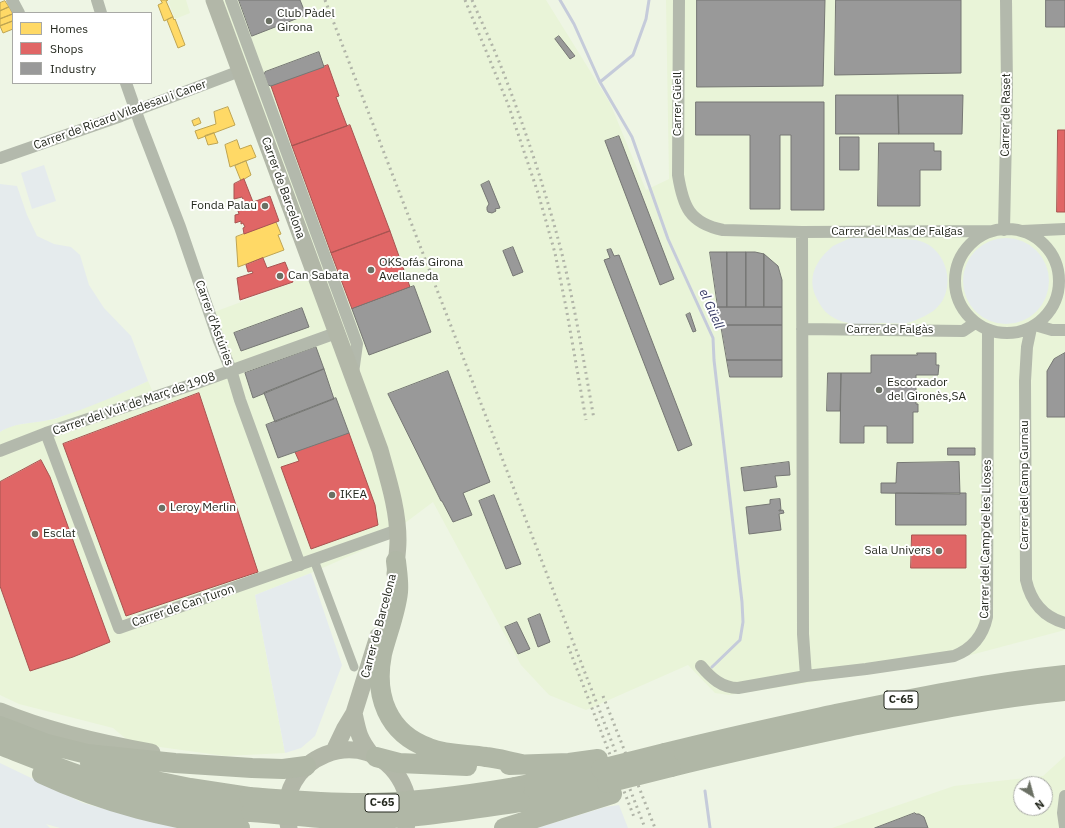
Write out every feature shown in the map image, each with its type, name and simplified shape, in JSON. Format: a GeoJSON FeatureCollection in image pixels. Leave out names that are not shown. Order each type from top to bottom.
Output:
{"type":"FeatureCollection","features":[{"type":"Feature","properties":{"kind":"highway"},"geometry":{"type":"LineString","coordinates":[[396,562],[398,591],[382,655],[380,674],[380,689],[385,708],[390,718],[409,738],[430,749],[454,754],[488,757],[522,764]]}},
{"type":"Feature","properties":{"kind":"highway","name":"C-65"},"geometry":{"type":"LineString","coordinates":[[0,745],[58,768],[133,792],[192,803],[371,803],[453,797],[518,795],[605,776],[909,699],[1065,675]]}},
{"type":"Feature","properties":{"kind":"highway","name":"C-65"},"geometry":{"type":"LineString","coordinates":[[743,742],[1029,694],[1065,691]]}},
{"type":"Feature","properties":{"kind":"highway"},"geometry":{"type":"LineString","coordinates":[[0,726],[47,744],[87,754],[187,764],[283,769],[306,766]]}},
{"type":"Feature","properties":{"kind":"highway","name":"C-65"},"geometry":{"type":"LineString","coordinates":[[0,730],[62,755],[136,777],[190,788],[250,804]]}},
{"type":"Feature","properties":{"kind":"highway"},"geometry":{"type":"LineString","coordinates":[[0,755],[73,788],[112,802],[162,815],[240,828]]}},
{"type":"Feature","properties":{"kind":"highway"},"geometry":{"type":"LineString","coordinates":[[373,756],[399,763],[471,766],[569,763],[605,776]]}},
{"type":"Feature","properties":{"kind":"highway"},"geometry":{"type":"LineString","coordinates":[[504,828],[605,776]]}},
{"type":"Feature","properties":{"kind":"main road","name":"Carrer de Barcelona"},"geometry":{"type":"LineString","coordinates":[[214,0],[380,450],[394,499],[398,530],[398,547],[394,577],[385,614],[354,713],[334,751]]}},
{"type":"Feature","properties":{"kind":"main road"},"geometry":{"type":"LineString","coordinates":[[0,712],[38,726],[109,744],[162,755],[187,764]]}},
{"type":"Feature","properties":{"kind":"main road","name":"Carrer de Barcelona"},"geometry":{"type":"LineString","coordinates":[[354,713],[358,733],[362,743],[373,756]]}},
{"type":"Feature","properties":{"kind":"main road"},"geometry":{"type":"LineString","coordinates":[[289,828],[287,816],[289,796],[295,780],[306,766],[317,758],[334,751],[356,750],[373,756],[393,770],[403,786],[407,798],[408,810],[406,828]]}},
{"type":"Feature","properties":{"kind":"street"},"geometry":{"type":"LineString","coordinates":[[12,0],[18,12]]}},
{"type":"Feature","properties":{"kind":"street"},"geometry":{"type":"LineString","coordinates":[[97,0],[101,12]]}},
{"type":"Feature","properties":{"kind":"street","name":"Carrer de Barcelona"},"geometry":{"type":"LineString","coordinates":[[231,0],[357,344],[352,376]]}},
{"type":"Feature","properties":{"kind":"street","name":"Carrer Güell"},"geometry":{"type":"LineString","coordinates":[[678,0],[678,175],[681,195],[686,206],[694,217],[711,228],[723,230],[802,232]]}},
{"type":"Feature","properties":{"kind":"street","name":"Carrer de Raset"},"geometry":{"type":"LineString","coordinates":[[1004,230],[1007,88],[1006,0]]}},
{"type":"Feature","properties":{"kind":"street","name":"Carrer de Ricard Viladesau i Caner"},"geometry":{"type":"LineString","coordinates":[[0,158],[136,110],[240,71]]}},
{"type":"Feature","properties":{"kind":"street","name":"Carrer d'Astúries"},"geometry":{"type":"LineString","coordinates":[[126,84],[180,227],[219,341],[231,370],[240,400],[300,565]]}},
{"type":"Feature","properties":{"kind":"street"},"geometry":{"type":"LineString","coordinates":[[1065,229],[1020,231],[1004,230],[992,232],[982,236],[968,247],[959,261],[955,273],[958,302],[975,323],[988,330],[1007,333],[1033,327],[1052,330],[1065,330]]}},
{"type":"Feature","properties":{"kind":"street"},"geometry":{"type":"LineString","coordinates":[[1020,231],[1040,241],[1049,251],[1055,262],[1058,275],[1058,291],[1052,307],[1042,320],[1033,327]]}},
{"type":"Feature","properties":{"kind":"street"},"geometry":{"type":"LineString","coordinates":[[802,232],[803,634],[806,676]]}},
{"type":"Feature","properties":{"kind":"street","name":"Carrer del Mas de Falgas"},"geometry":{"type":"LineString","coordinates":[[802,232],[992,232]]}},
{"type":"Feature","properties":{"kind":"street","name":"Carrer de Falgàs"},"geometry":{"type":"LineString","coordinates":[[802,329],[963,331],[975,323]]}},
{"type":"Feature","properties":{"kind":"street","name":"Carrer del Camp Gurnau"},"geometry":{"type":"LineString","coordinates":[[1033,327],[1027,347],[1025,381],[1026,580],[1030,595],[1039,608],[1052,618],[1065,623]]}},
{"type":"Feature","properties":{"kind":"street","name":"Carrer del Camp de les Lloses"},"geometry":{"type":"LineString","coordinates":[[701,666],[710,677],[729,688],[738,688],[806,676],[954,656],[972,645],[983,631],[987,617],[988,330]]}},
{"type":"Feature","properties":{"kind":"street","name":"Carrer del Vuit de Març de 1908"},"geometry":{"type":"LineString","coordinates":[[0,451],[46,433],[194,384],[336,333]]}},
{"type":"Feature","properties":{"kind":"street","name":"Carrer de Can Turon"},"geometry":{"type":"LineString","coordinates":[[46,433],[119,628],[398,530]]}},
{"type":"Feature","properties":{"kind":"street"},"geometry":{"type":"LineString","coordinates":[[314,560],[354,666]]}},
{"type":"Feature","properties":{"kind":"street"},"geometry":{"type":"LineString","coordinates":[[1065,796],[1063,813],[1065,827]]}},
{"type":"Feature","properties":{"kind":"shaded area"},"geometry":{"type":"Polygon","coordinates":[[[186,0],[190,13],[175,19],[168,1],[186,0]]]}},
{"type":"Feature","properties":{"kind":"shaded area"},"geometry":{"type":"Polygon","coordinates":[[[214,0],[546,0],[610,103],[646,190],[669,179],[666,0],[1065,0],[1065,630],[948,661],[729,695],[715,693],[688,665],[586,710],[549,695],[521,665],[433,502],[377,544],[311,573],[255,595],[285,753],[225,756],[131,743],[113,728],[19,704],[0,695],[0,432],[9,426],[55,419],[148,381],[155,397],[229,371],[209,314],[318,273],[214,0]]]}},
{"type":"Feature","properties":{"kind":"shaded area"},"geometry":{"type":"Polygon","coordinates":[[[44,165],[56,201],[32,209],[21,173],[44,165]]]}},
{"type":"Feature","properties":{"kind":"shaded area"},"geometry":{"type":"Polygon","coordinates":[[[0,184],[17,186],[27,215],[37,236],[54,244],[71,247],[80,255],[89,285],[104,308],[131,336],[148,381],[69,414],[50,420],[20,424],[0,432],[0,184]]]}},
{"type":"Feature","properties":{"kind":"shaded area"},"geometry":{"type":"Polygon","coordinates":[[[850,238],[918,240],[928,244],[940,255],[944,263],[948,279],[943,300],[937,308],[925,316],[912,322],[904,323],[854,324],[843,322],[828,314],[823,309],[814,291],[812,284],[814,270],[827,251],[833,246],[850,238]]]}},
{"type":"Feature","properties":{"kind":"shaded area"},"geometry":{"type":"Polygon","coordinates":[[[1006,238],[1022,242],[1036,251],[1045,265],[1049,281],[1045,297],[1036,311],[1022,320],[1006,324],[990,320],[976,311],[967,297],[963,281],[967,265],[976,251],[990,242],[1006,238]]]}},
{"type":"Feature","properties":{"kind":"shaded area"},"geometry":{"type":"Polygon","coordinates":[[[311,573],[342,665],[315,736],[301,748],[285,753],[255,595],[311,573]]]}},
{"type":"Feature","properties":{"kind":"shaded area"},"geometry":{"type":"Polygon","coordinates":[[[1065,756],[1065,828],[832,828],[954,786],[1013,779],[1013,816],[1053,816],[1053,776],[1043,776],[1065,756]]]}},
{"type":"Feature","properties":{"kind":"shaded area"},"geometry":{"type":"Polygon","coordinates":[[[0,763],[83,803],[179,828],[60,828],[46,824],[50,828],[0,828],[0,763]]]}},
{"type":"Feature","properties":{"kind":"shaded area"},"geometry":{"type":"Polygon","coordinates":[[[619,805],[628,828],[537,828],[605,807],[619,805]]]}},
{"type":"Feature","properties":{"kind":"building: Homes"},"geometry":{"type":"Polygon","coordinates":[[[161,0],[168,0],[166,1],[173,17],[164,21],[158,5],[162,3],[161,0]]]}},
{"type":"Feature","properties":{"kind":"building: Homes"},"geometry":{"type":"Polygon","coordinates":[[[5,1],[9,7],[0,11],[0,3],[5,1]]]}},
{"type":"Feature","properties":{"kind":"building: Homes"},"geometry":{"type":"Polygon","coordinates":[[[9,7],[12,14],[0,19],[0,11],[9,7]]]}},
{"type":"Feature","properties":{"kind":"building: Homes"},"geometry":{"type":"Polygon","coordinates":[[[12,14],[12,21],[0,26],[0,19],[12,14]]]}},
{"type":"Feature","properties":{"kind":"building: Homes"},"geometry":{"type":"Polygon","coordinates":[[[173,17],[185,45],[178,48],[167,20],[173,17]]]}},
{"type":"Feature","properties":{"kind":"building: Homes"},"geometry":{"type":"Polygon","coordinates":[[[12,21],[12,29],[3,33],[0,26],[12,21]]]}},
{"type":"Feature","properties":{"kind":"building: Homes"},"geometry":{"type":"Polygon","coordinates":[[[228,107],[235,125],[198,139],[195,131],[216,124],[214,112],[228,107]]]}},
{"type":"Feature","properties":{"kind":"building: Homes"},"geometry":{"type":"Polygon","coordinates":[[[199,118],[201,123],[194,126],[192,121],[199,118]]]}},
{"type":"Feature","properties":{"kind":"building: Homes"},"geometry":{"type":"Polygon","coordinates":[[[214,133],[218,143],[208,145],[205,136],[214,133]]]}},
{"type":"Feature","properties":{"kind":"building: Homes"},"geometry":{"type":"Polygon","coordinates":[[[237,140],[240,149],[251,145],[256,157],[230,167],[225,145],[237,140]]]}},
{"type":"Feature","properties":{"kind":"building: Homes"},"geometry":{"type":"Polygon","coordinates":[[[246,161],[251,175],[241,181],[235,166],[246,161]]]}},
{"type":"Feature","properties":{"kind":"building: Homes"},"geometry":{"type":"Polygon","coordinates":[[[276,222],[281,234],[278,235],[284,250],[238,267],[236,237],[276,222]]]}},
{"type":"Feature","properties":{"kind":"building: Shops"},"geometry":{"type":"Polygon","coordinates":[[[328,65],[339,96],[336,97],[347,126],[292,146],[271,86],[328,65]]]}},
{"type":"Feature","properties":{"kind":"building: Shops"},"geometry":{"type":"Polygon","coordinates":[[[350,125],[390,231],[331,253],[292,146],[350,125]]]}},
{"type":"Feature","properties":{"kind":"building: Shops"},"geometry":{"type":"Polygon","coordinates":[[[1058,130],[1065,130],[1065,212],[1057,212],[1058,130]]]}},
{"type":"Feature","properties":{"kind":"building: Shops"},"geometry":{"type":"Polygon","coordinates":[[[244,179],[253,202],[270,196],[279,221],[244,234],[243,228],[245,227],[243,223],[241,224],[241,221],[235,223],[235,215],[239,214],[238,211],[247,208],[242,197],[234,199],[234,184],[244,179]]]}},
{"type":"Feature","properties":{"kind":"building: Shops","name":"OKSofás Girona Avellaneda"},"geometry":{"type":"Polygon","coordinates":[[[390,231],[410,287],[352,309],[331,253],[390,231]]]}},
{"type":"Feature","properties":{"kind":"building: Shops"},"geometry":{"type":"Polygon","coordinates":[[[263,258],[267,268],[285,262],[293,282],[240,300],[237,278],[253,273],[252,271],[248,272],[246,265],[263,258]]]}},
{"type":"Feature","properties":{"kind":"building: Shops","name":"Leroy Merlin"},"geometry":{"type":"Polygon","coordinates":[[[199,393],[258,572],[126,616],[63,444],[199,393]]]}},
{"type":"Feature","properties":{"kind":"building: Shops","name":"IKEA"},"geometry":{"type":"Polygon","coordinates":[[[349,433],[375,505],[378,525],[311,549],[281,467],[299,461],[295,452],[349,433]]]}},
{"type":"Feature","properties":{"kind":"building: Shops","name":"Esclat"},"geometry":{"type":"Polygon","coordinates":[[[41,460],[50,477],[110,642],[73,657],[30,671],[0,586],[0,482],[41,460]]]}},
{"type":"Feature","properties":{"kind":"building: Shops","name":"Sala Univers"},"geometry":{"type":"Polygon","coordinates":[[[912,535],[966,535],[966,568],[911,568],[912,535]]]}},
{"type":"Feature","properties":{"kind":"building: Industry","name":"Club Pàdel Girona"},"geometry":{"type":"Polygon","coordinates":[[[239,0],[300,0],[306,15],[252,36],[239,0]]]}},
{"type":"Feature","properties":{"kind":"building: Industry"},"geometry":{"type":"Polygon","coordinates":[[[697,0],[825,0],[823,86],[697,87],[697,0]]]}},
{"type":"Feature","properties":{"kind":"building: Industry"},"geometry":{"type":"Polygon","coordinates":[[[836,0],[961,0],[961,73],[835,75],[836,0]]]}},
{"type":"Feature","properties":{"kind":"building: Industry"},"geometry":{"type":"Polygon","coordinates":[[[1046,0],[1065,0],[1065,27],[1046,27],[1046,0]]]}},
{"type":"Feature","properties":{"kind":"building: Industry"},"geometry":{"type":"Polygon","coordinates":[[[559,36],[575,56],[570,59],[555,39],[559,36]]]}},
{"type":"Feature","properties":{"kind":"building: Industry"},"geometry":{"type":"Polygon","coordinates":[[[319,52],[324,67],[271,86],[268,85],[264,75],[265,72],[319,52]]]}},
{"type":"Feature","properties":{"kind":"building: Industry"},"geometry":{"type":"Polygon","coordinates":[[[836,95],[898,95],[899,134],[836,134],[836,95]]]}},
{"type":"Feature","properties":{"kind":"building: Industry"},"geometry":{"type":"Polygon","coordinates":[[[898,95],[963,95],[962,134],[899,134],[898,95]]]}},
{"type":"Feature","properties":{"kind":"building: Industry"},"geometry":{"type":"Polygon","coordinates":[[[696,102],[824,102],[824,210],[791,210],[791,135],[780,135],[780,209],[750,209],[750,135],[696,135],[696,102]]]}},
{"type":"Feature","properties":{"kind":"building: Industry"},"geometry":{"type":"Polygon","coordinates":[[[619,136],[674,279],[660,285],[605,141],[619,136]]]}},
{"type":"Feature","properties":{"kind":"building: Industry"},"geometry":{"type":"Polygon","coordinates":[[[840,137],[859,137],[859,170],[840,170],[840,137]]]}},
{"type":"Feature","properties":{"kind":"building: Industry"},"geometry":{"type":"Polygon","coordinates":[[[879,143],[934,143],[934,151],[941,151],[941,170],[920,170],[920,206],[878,206],[879,143]]]}},
{"type":"Feature","properties":{"kind":"building: Industry"},"geometry":{"type":"Polygon","coordinates":[[[489,181],[500,208],[495,209],[496,211],[492,213],[488,212],[487,210],[489,204],[481,185],[489,181]]]}},
{"type":"Feature","properties":{"kind":"building: Industry"},"geometry":{"type":"Polygon","coordinates":[[[513,247],[523,272],[513,276],[503,251],[513,247]]]}},
{"type":"Feature","properties":{"kind":"building: Industry"},"geometry":{"type":"Polygon","coordinates":[[[611,249],[614,256],[619,255],[692,445],[678,451],[604,260],[610,258],[607,250],[611,249]]]}},
{"type":"Feature","properties":{"kind":"building: Industry"},"geometry":{"type":"Polygon","coordinates":[[[710,252],[727,252],[727,307],[718,307],[710,252]]]}},
{"type":"Feature","properties":{"kind":"building: Industry"},"geometry":{"type":"Polygon","coordinates":[[[727,252],[746,252],[746,307],[727,307],[727,252]]]}},
{"type":"Feature","properties":{"kind":"building: Industry"},"geometry":{"type":"Polygon","coordinates":[[[746,252],[764,254],[764,307],[746,307],[746,252]]]}},
{"type":"Feature","properties":{"kind":"building: Industry"},"geometry":{"type":"Polygon","coordinates":[[[764,254],[778,266],[782,280],[782,307],[764,307],[764,254]]]}},
{"type":"Feature","properties":{"kind":"building: Industry"},"geometry":{"type":"Polygon","coordinates":[[[414,286],[431,332],[369,355],[352,309],[414,286]]]}},
{"type":"Feature","properties":{"kind":"building: Industry"},"geometry":{"type":"Polygon","coordinates":[[[718,307],[782,307],[782,325],[721,325],[718,307]]]}},
{"type":"Feature","properties":{"kind":"building: Industry"},"geometry":{"type":"Polygon","coordinates":[[[302,308],[309,327],[241,351],[234,333],[302,308]]]}},
{"type":"Feature","properties":{"kind":"building: Industry"},"geometry":{"type":"Polygon","coordinates":[[[690,313],[696,331],[693,332],[686,315],[690,313]]]}},
{"type":"Feature","properties":{"kind":"building: Industry"},"geometry":{"type":"Polygon","coordinates":[[[721,325],[782,325],[782,360],[727,360],[721,325]]]}},
{"type":"Feature","properties":{"kind":"building: Industry"},"geometry":{"type":"Polygon","coordinates":[[[316,347],[324,369],[253,398],[245,373],[316,347]]]}},
{"type":"Feature","properties":{"kind":"building: Industry","name":"Escorxador del Gironès,SA"},"geometry":{"type":"Polygon","coordinates":[[[917,353],[936,353],[936,365],[939,365],[938,375],[916,375],[916,404],[918,404],[918,412],[913,412],[913,443],[887,443],[887,426],[864,426],[864,443],[840,443],[841,373],[871,373],[871,355],[917,355],[917,353]]]}},
{"type":"Feature","properties":{"kind":"building: Industry"},"geometry":{"type":"Polygon","coordinates":[[[1065,353],[1065,417],[1047,417],[1047,371],[1054,359],[1065,353]]]}},
{"type":"Feature","properties":{"kind":"building: Industry"},"geometry":{"type":"Polygon","coordinates":[[[727,360],[782,360],[782,377],[730,377],[727,360]]]}},
{"type":"Feature","properties":{"kind":"building: Industry"},"geometry":{"type":"Polygon","coordinates":[[[324,369],[334,399],[275,422],[264,393],[324,369]]]}},
{"type":"Feature","properties":{"kind":"building: Industry"},"geometry":{"type":"Polygon","coordinates":[[[448,371],[490,482],[463,493],[472,515],[453,522],[388,394],[448,371]]]}},
{"type":"Feature","properties":{"kind":"building: Industry"},"geometry":{"type":"Polygon","coordinates":[[[828,373],[841,373],[840,411],[827,411],[828,373]]]}},
{"type":"Feature","properties":{"kind":"building: Industry"},"geometry":{"type":"Polygon","coordinates":[[[336,398],[349,433],[278,458],[266,425],[336,398]]]}},
{"type":"Feature","properties":{"kind":"building: Industry"},"geometry":{"type":"Polygon","coordinates":[[[948,448],[975,448],[975,455],[948,455],[948,448]]]}},
{"type":"Feature","properties":{"kind":"building: Industry"},"geometry":{"type":"Polygon","coordinates":[[[789,462],[790,475],[775,476],[777,487],[744,491],[741,468],[789,462]]]}},
{"type":"Feature","properties":{"kind":"building: Industry"},"geometry":{"type":"Polygon","coordinates":[[[959,462],[960,494],[881,493],[881,483],[896,483],[897,463],[959,462]]]}},
{"type":"Feature","properties":{"kind":"building: Industry"},"geometry":{"type":"Polygon","coordinates":[[[896,493],[966,493],[966,525],[896,525],[896,493]]]}},
{"type":"Feature","properties":{"kind":"building: Industry"},"geometry":{"type":"Polygon","coordinates":[[[494,495],[521,564],[506,569],[479,501],[494,495]]]}},
{"type":"Feature","properties":{"kind":"building: Industry"},"geometry":{"type":"Polygon","coordinates":[[[780,499],[781,510],[779,511],[783,510],[784,513],[779,514],[781,530],[749,534],[746,507],[770,504],[770,500],[780,499]]]}},
{"type":"Feature","properties":{"kind":"building: Industry"},"geometry":{"type":"Polygon","coordinates":[[[540,614],[550,642],[538,647],[528,619],[540,614]]]}},
{"type":"Feature","properties":{"kind":"building: Industry"},"geometry":{"type":"Polygon","coordinates":[[[517,622],[530,649],[518,654],[505,627],[517,622]]]}},
{"type":"Feature","properties":{"kind":"building: Industry"},"geometry":{"type":"Polygon","coordinates":[[[915,813],[924,817],[928,828],[875,828],[915,813]]]}},
{"type":"Feature","properties":{"kind":"waterway","name":"el Güell"},"geometry":{"type":"LineString","coordinates":[[560,0],[574,24],[600,82],[632,137],[668,239],[713,338],[714,360],[742,602],[743,622],[740,640],[712,667]]}},
{"type":"Feature","properties":{"kind":"waterway"},"geometry":{"type":"LineString","coordinates":[[600,82],[633,55],[646,19],[649,0]]}},
{"type":"Feature","properties":{"kind":"waterway","name":"el Güell"},"geometry":{"type":"LineString","coordinates":[[705,791],[710,828]]}},
{"type":"Feature","properties":{"kind":"railway"},"geometry":{"type":"LineString","coordinates":[[325,0],[645,828]]}},
{"type":"Feature","properties":{"kind":"railway"},"geometry":{"type":"LineString","coordinates":[[465,0],[508,104],[538,193],[555,253],[586,420]]}},
{"type":"Feature","properties":{"kind":"railway"},"geometry":{"type":"LineString","coordinates":[[472,0],[495,52],[527,136],[548,204],[571,292],[594,419]]}},
{"type":"Feature","properties":{"kind":"railway"},"geometry":{"type":"LineString","coordinates":[[568,646],[634,817]]}},
{"type":"Feature","properties":{"kind":"railway"},"geometry":{"type":"LineString","coordinates":[[603,696],[655,828]]}},
{"type":"Feature","properties":{"kind":"place","name":"Club Pàdel Girona"},"geometry":{"type":"Point","coordinates":[269,21]}},
{"type":"Feature","properties":{"kind":"place","name":"Fonda Palau"},"geometry":{"type":"Point","coordinates":[265,206]}},
{"type":"Feature","properties":{"kind":"place","name":"OKSofás Girona Avellaneda"},"geometry":{"type":"Point","coordinates":[371,270]}},
{"type":"Feature","properties":{"kind":"place","name":"Can Sabata"},"geometry":{"type":"Point","coordinates":[280,276]}},
{"type":"Feature","properties":{"kind":"place","name":"Escorxador del Gironès,SA"},"geometry":{"type":"Point","coordinates":[879,390]}},
{"type":"Feature","properties":{"kind":"place","name":"IKEA"},"geometry":{"type":"Point","coordinates":[332,495]}},
{"type":"Feature","properties":{"kind":"place","name":"Leroy Merlin"},"geometry":{"type":"Point","coordinates":[162,508]}},
{"type":"Feature","properties":{"kind":"place","name":"Esclat"},"geometry":{"type":"Point","coordinates":[35,534]}},
{"type":"Feature","properties":{"kind":"place","name":"Sala Univers"},"geometry":{"type":"Point","coordinates":[939,551]}}]}
